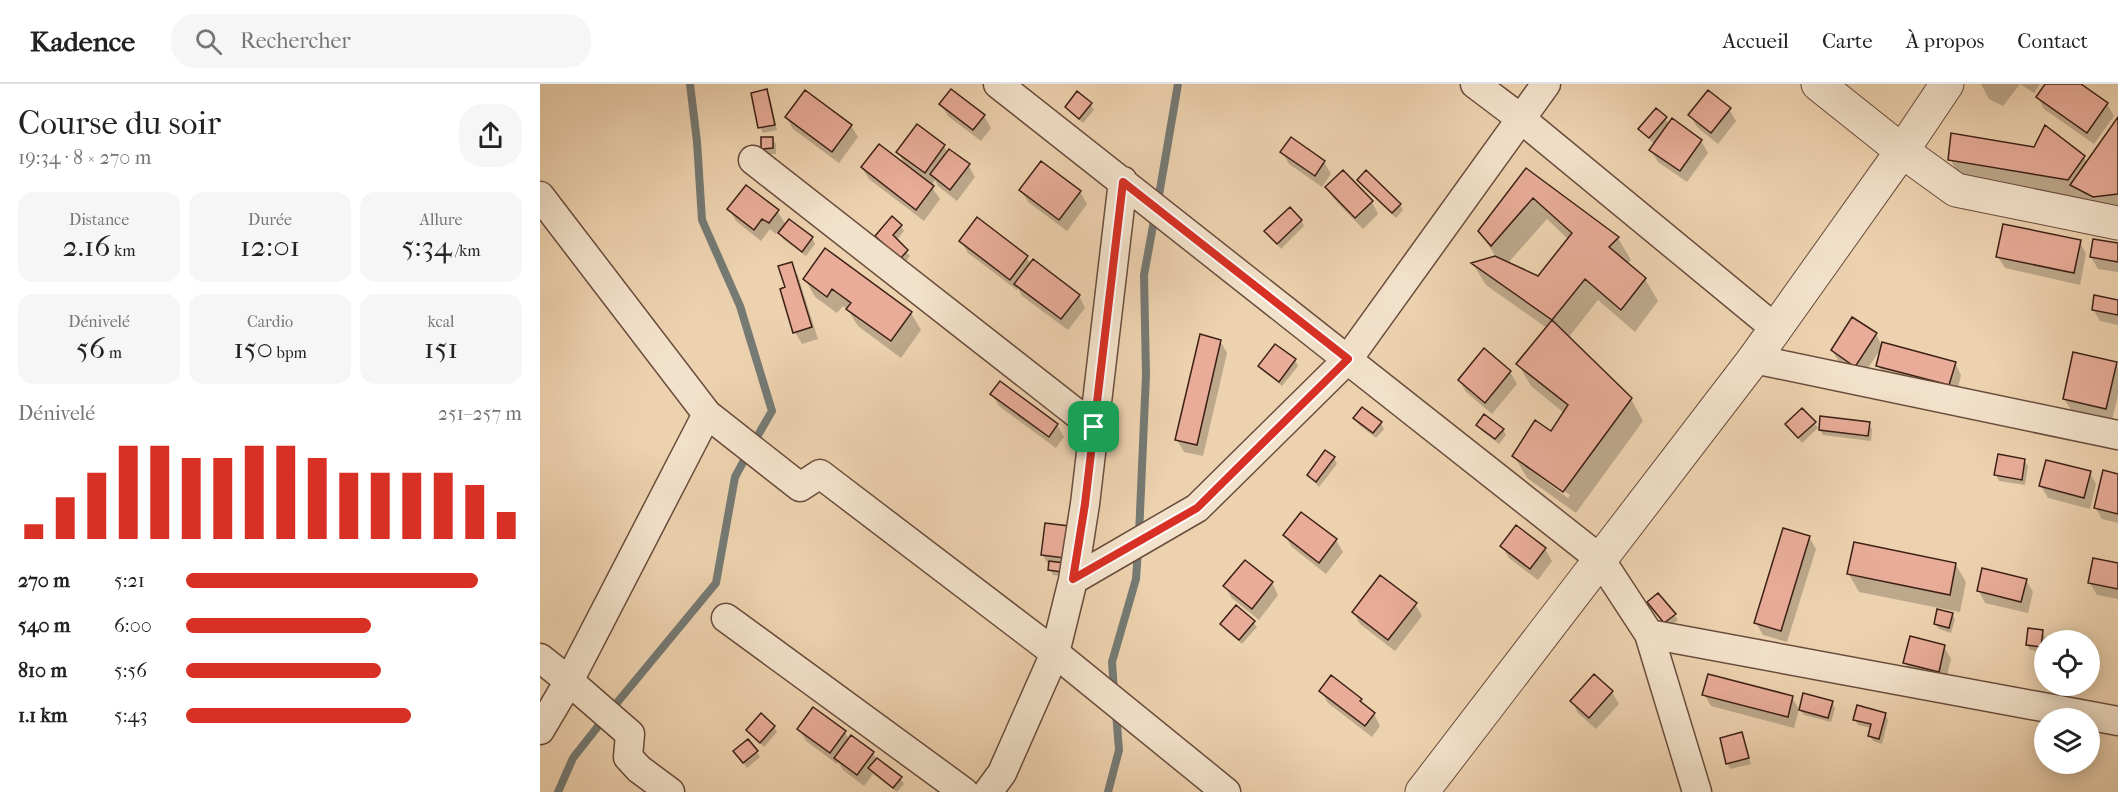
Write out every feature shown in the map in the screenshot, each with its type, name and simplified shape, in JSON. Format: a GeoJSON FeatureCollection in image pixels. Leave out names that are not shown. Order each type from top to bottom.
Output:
{"type":"FeatureCollection","features":[{"type":"Feature","properties":{"kind":"street"},"geometry":{"type":"LineString","coordinates":[[998,84],[1600,559],[1649,634],[1697,792]]}},
{"type":"Feature","properties":{"kind":"street"},"geometry":{"type":"LineString","coordinates":[[1476,84],[1776,329]]}},
{"type":"Feature","properties":{"kind":"street"},"geometry":{"type":"LineString","coordinates":[[1073,579],[1197,508],[1348,359],[1546,84]]}},
{"type":"Feature","properties":{"kind":"street"},"geometry":{"type":"LineString","coordinates":[[1818,84],[1902,151],[1956,190],[2118,223]]}},
{"type":"Feature","properties":{"kind":"street"},"geometry":{"type":"LineString","coordinates":[[1422,792],[1754,359],[1947,84]]}},
{"type":"Feature","properties":{"kind":"street"},"geometry":{"type":"LineString","coordinates":[[753,160],[1094,427]]}},
{"type":"Feature","properties":{"kind":"street"},"geometry":{"type":"LineString","coordinates":[[988,792],[1002,773],[1055,653],[1073,579],[1085,504],[1123,182]]}},
{"type":"Feature","properties":{"kind":"street"},"geometry":{"type":"LineString","coordinates":[[540,196],[707,414],[800,487],[820,474],[1055,653],[1226,792]]}},
{"type":"Feature","properties":{"kind":"street"},"geometry":{"type":"LineString","coordinates":[[1754,359],[2118,435]]}},
{"type":"Feature","properties":{"kind":"street"},"geometry":{"type":"LineString","coordinates":[[540,730],[570,681],[707,414]]}},
{"type":"Feature","properties":{"kind":"street"},"geometry":{"type":"LineString","coordinates":[[726,618],[964,792]]}},
{"type":"Feature","properties":{"kind":"street"},"geometry":{"type":"LineString","coordinates":[[1649,634],[2118,721]]}},
{"type":"Feature","properties":{"kind":"street"},"geometry":{"type":"LineString","coordinates":[[540,658],[630,734],[628,757],[639,769],[670,792]]}},
{"type":"Feature","properties":{"kind":"building"},"geometry":{"type":"Polygon","coordinates":[[[2045,84],[2081,84],[2108,103],[2087,133],[2036,97],[2045,84]]]}},
{"type":"Feature","properties":{"kind":"building"},"geometry":{"type":"Polygon","coordinates":[[[767,89],[775,125],[758,128],[751,93],[767,89]]]}},
{"type":"Feature","properties":{"kind":"building"},"geometry":{"type":"Polygon","coordinates":[[[951,89],[985,115],[973,130],[939,104],[951,89]]]}},
{"type":"Feature","properties":{"kind":"building"},"geometry":{"type":"Polygon","coordinates":[[[805,90],[852,125],[832,152],[785,117],[805,90]]]}},
{"type":"Feature","properties":{"kind":"building"},"geometry":{"type":"Polygon","coordinates":[[[1708,90],[1731,108],[1711,133],[1688,115],[1708,90]]]}},
{"type":"Feature","properties":{"kind":"building"},"geometry":{"type":"Polygon","coordinates":[[[1077,91],[1092,103],[1079,119],[1065,107],[1077,91]]]}},
{"type":"Feature","properties":{"kind":"building"},"geometry":{"type":"Polygon","coordinates":[[[1656,108],[1667,117],[1649,138],[1638,129],[1656,108]]]}},
{"type":"Feature","properties":{"kind":"building"},"geometry":{"type":"Polygon","coordinates":[[[2118,117],[2118,194],[2093,197],[2070,185],[2118,117]]]}},
{"type":"Feature","properties":{"kind":"building"},"geometry":{"type":"Polygon","coordinates":[[[1672,118],[1702,140],[1680,171],[1649,150],[1672,118]]]}},
{"type":"Feature","properties":{"kind":"building"},"geometry":{"type":"Polygon","coordinates":[[[917,124],[945,145],[925,173],[896,152],[917,124]]]}},
{"type":"Feature","properties":{"kind":"building"},"geometry":{"type":"Polygon","coordinates":[[[2045,125],[2085,156],[2068,180],[1948,160],[1951,133],[2034,147],[2045,125]]]}},
{"type":"Feature","properties":{"kind":"building"},"geometry":{"type":"Polygon","coordinates":[[[761,137],[773,137],[773,148],[761,149],[761,137]]]}},
{"type":"Feature","properties":{"kind":"building"},"geometry":{"type":"Polygon","coordinates":[[[1291,137],[1325,161],[1315,176],[1280,152],[1291,137]]]}},
{"type":"Feature","properties":{"kind":"building"},"geometry":{"type":"Polygon","coordinates":[[[879,144],[934,186],[916,210],[861,167],[879,144]]]}},
{"type":"Feature","properties":{"kind":"building"},"geometry":{"type":"Polygon","coordinates":[[[949,149],[970,164],[950,190],[930,174],[949,149]]]}},
{"type":"Feature","properties":{"kind":"building"},"geometry":{"type":"Polygon","coordinates":[[[1041,161],[1081,191],[1059,220],[1019,190],[1041,161]]]}},
{"type":"Feature","properties":{"kind":"building"},"geometry":{"type":"Polygon","coordinates":[[[1526,168],[1619,237],[1609,247],[1646,278],[1621,310],[1585,279],[1552,320],[1471,263],[1495,256],[1538,276],[1572,233],[1533,198],[1491,246],[1478,231],[1526,168]]]}},
{"type":"Feature","properties":{"kind":"building"},"geometry":{"type":"Polygon","coordinates":[[[1343,170],[1373,201],[1355,218],[1325,187],[1343,170]]]}},
{"type":"Feature","properties":{"kind":"building"},"geometry":{"type":"Polygon","coordinates":[[[1366,170],[1401,204],[1392,213],[1357,180],[1366,170]]]}},
{"type":"Feature","properties":{"kind":"building"},"geometry":{"type":"Polygon","coordinates":[[[746,185],[779,210],[769,223],[762,219],[754,230],[727,209],[746,185]]]}},
{"type":"Feature","properties":{"kind":"building"},"geometry":{"type":"Polygon","coordinates":[[[1290,207],[1302,220],[1277,244],[1264,231],[1290,207]]]}},
{"type":"Feature","properties":{"kind":"building"},"geometry":{"type":"Polygon","coordinates":[[[892,216],[902,225],[893,235],[908,250],[900,259],[875,236],[892,216]]]}},
{"type":"Feature","properties":{"kind":"building"},"geometry":{"type":"Polygon","coordinates":[[[977,217],[1028,256],[1010,280],[959,241],[977,217]]]}},
{"type":"Feature","properties":{"kind":"building"},"geometry":{"type":"Polygon","coordinates":[[[789,219],[813,237],[802,252],[778,233],[789,219]]]}},
{"type":"Feature","properties":{"kind":"building"},"geometry":{"type":"Polygon","coordinates":[[[2003,224],[2081,240],[2074,273],[1996,257],[2003,224]]]}},
{"type":"Feature","properties":{"kind":"building"},"geometry":{"type":"Polygon","coordinates":[[[2093,239],[2118,243],[2118,262],[2090,257],[2093,239]]]}},
{"type":"Feature","properties":{"kind":"building"},"geometry":{"type":"Polygon","coordinates":[[[825,248],[912,312],[891,341],[846,309],[851,303],[832,289],[827,297],[803,279],[825,248]]]}},
{"type":"Feature","properties":{"kind":"building"},"geometry":{"type":"Polygon","coordinates":[[[1033,259],[1080,295],[1061,319],[1014,284],[1033,259]]]}},
{"type":"Feature","properties":{"kind":"building"},"geometry":{"type":"Polygon","coordinates":[[[792,262],[812,327],[793,333],[780,289],[785,287],[778,266],[792,262]]]}},
{"type":"Feature","properties":{"kind":"building"},"geometry":{"type":"Polygon","coordinates":[[[2094,295],[2118,300],[2118,315],[2092,310],[2094,295]]]}},
{"type":"Feature","properties":{"kind":"building"},"geometry":{"type":"Polygon","coordinates":[[[1852,317],[1877,333],[1855,367],[1831,350],[1852,317]]]}},
{"type":"Feature","properties":{"kind":"building"},"geometry":{"type":"Polygon","coordinates":[[[1552,320],[1632,398],[1563,492],[1512,456],[1535,420],[1551,431],[1568,405],[1516,364],[1552,320]]]}},
{"type":"Feature","properties":{"kind":"building"},"geometry":{"type":"Polygon","coordinates":[[[1200,334],[1221,340],[1197,445],[1175,440],[1200,334]]]}},
{"type":"Feature","properties":{"kind":"building"},"geometry":{"type":"Polygon","coordinates":[[[1882,342],[1956,362],[1949,385],[1876,366],[1882,342]]]}},
{"type":"Feature","properties":{"kind":"building"},"geometry":{"type":"Polygon","coordinates":[[[1275,344],[1296,359],[1279,382],[1258,366],[1275,344]]]}},
{"type":"Feature","properties":{"kind":"building"},"geometry":{"type":"Polygon","coordinates":[[[1484,348],[1511,371],[1485,403],[1458,380],[1484,348]]]}},
{"type":"Feature","properties":{"kind":"building"},"geometry":{"type":"Polygon","coordinates":[[[2073,352],[2117,362],[2106,409],[2063,399],[2073,352]]]}},
{"type":"Feature","properties":{"kind":"building"},"geometry":{"type":"Polygon","coordinates":[[[1000,381],[1058,424],[1049,437],[990,394],[1000,381]]]}},
{"type":"Feature","properties":{"kind":"building"},"geometry":{"type":"Polygon","coordinates":[[[1362,407],[1382,422],[1373,433],[1353,418],[1362,407]]]}},
{"type":"Feature","properties":{"kind":"building"},"geometry":{"type":"Polygon","coordinates":[[[1802,408],[1816,422],[1798,438],[1785,424],[1802,408]]]}},
{"type":"Feature","properties":{"kind":"building"},"geometry":{"type":"Polygon","coordinates":[[[1484,414],[1504,429],[1495,439],[1476,425],[1484,414]]]}},
{"type":"Feature","properties":{"kind":"building"},"geometry":{"type":"Polygon","coordinates":[[[1820,416],[1870,422],[1868,436],[1819,430],[1820,416]]]}},
{"type":"Feature","properties":{"kind":"building"},"geometry":{"type":"Polygon","coordinates":[[[1325,450],[1335,457],[1316,482],[1307,475],[1325,450]]]}},
{"type":"Feature","properties":{"kind":"building"},"geometry":{"type":"Polygon","coordinates":[[[1998,454],[2025,459],[2022,480],[1994,475],[1998,454]]]}},
{"type":"Feature","properties":{"kind":"building"},"geometry":{"type":"Polygon","coordinates":[[[2046,460],[2091,471],[2084,498],[2039,486],[2046,460]]]}},
{"type":"Feature","properties":{"kind":"building"},"geometry":{"type":"Polygon","coordinates":[[[2103,470],[2118,474],[2118,514],[2094,508],[2103,470]]]}},
{"type":"Feature","properties":{"kind":"building"},"geometry":{"type":"Polygon","coordinates":[[[1301,512],[1337,539],[1319,563],[1283,535],[1301,512]]]}},
{"type":"Feature","properties":{"kind":"building"},"geometry":{"type":"Polygon","coordinates":[[[1045,523],[1069,526],[1065,558],[1041,555],[1045,523]]]}},
{"type":"Feature","properties":{"kind":"building"},"geometry":{"type":"Polygon","coordinates":[[[1516,525],[1546,548],[1530,569],[1500,546],[1516,525]]]}},
{"type":"Feature","properties":{"kind":"building"},"geometry":{"type":"Polygon","coordinates":[[[1783,528],[1810,536],[1781,631],[1754,623],[1783,528]]]}},
{"type":"Feature","properties":{"kind":"building"},"geometry":{"type":"Polygon","coordinates":[[[1854,542],[1956,563],[1950,595],[1847,574],[1854,542]]]}},
{"type":"Feature","properties":{"kind":"building"},"geometry":{"type":"Polygon","coordinates":[[[2093,558],[2118,563],[2118,589],[2088,583],[2093,558]]]}},
{"type":"Feature","properties":{"kind":"building"},"geometry":{"type":"Polygon","coordinates":[[[1245,560],[1273,582],[1252,609],[1223,586],[1245,560]]]}},
{"type":"Feature","properties":{"kind":"building"},"geometry":{"type":"Polygon","coordinates":[[[1049,561],[1064,563],[1062,572],[1048,570],[1049,561]]]}},
{"type":"Feature","properties":{"kind":"building"},"geometry":{"type":"Polygon","coordinates":[[[1982,568],[2027,579],[2021,602],[1977,591],[1982,568]]]}},
{"type":"Feature","properties":{"kind":"building"},"geometry":{"type":"Polygon","coordinates":[[[1380,575],[1417,603],[1388,640],[1352,612],[1380,575]]]}},
{"type":"Feature","properties":{"kind":"building"},"geometry":{"type":"Polygon","coordinates":[[[1658,593],[1676,614],[1664,623],[1647,602],[1658,593]]]}},
{"type":"Feature","properties":{"kind":"building"},"geometry":{"type":"Polygon","coordinates":[[[1236,605],[1255,621],[1239,640],[1220,624],[1236,605]]]}},
{"type":"Feature","properties":{"kind":"building"},"geometry":{"type":"Polygon","coordinates":[[[1937,609],[1953,613],[1949,628],[1934,624],[1937,609]]]}},
{"type":"Feature","properties":{"kind":"building"},"geometry":{"type":"Polygon","coordinates":[[[2028,628],[2043,630],[2034,630],[2034,646],[2026,645],[2028,628]]]}},
{"type":"Feature","properties":{"kind":"building"},"geometry":{"type":"Polygon","coordinates":[[[1910,636],[1945,645],[1939,672],[1903,663],[1910,636]]]}},
{"type":"Feature","properties":{"kind":"building"},"geometry":{"type":"Polygon","coordinates":[[[1594,674],[1613,691],[1589,718],[1570,701],[1594,674]]]}},
{"type":"Feature","properties":{"kind":"building"},"geometry":{"type":"Polygon","coordinates":[[[1708,674],[1793,696],[1788,717],[1702,695],[1708,674]]]}},
{"type":"Feature","properties":{"kind":"building"},"geometry":{"type":"Polygon","coordinates":[[[1331,675],[1362,699],[1360,701],[1375,713],[1365,726],[1319,691],[1331,675]]]}},
{"type":"Feature","properties":{"kind":"building"},"geometry":{"type":"Polygon","coordinates":[[[1803,693],[1833,701],[1828,718],[1799,710],[1803,693]]]}},
{"type":"Feature","properties":{"kind":"building"},"geometry":{"type":"Polygon","coordinates":[[[1857,705],[1886,713],[1879,739],[1868,736],[1871,724],[1853,720],[1857,705]]]}},
{"type":"Feature","properties":{"kind":"building"},"geometry":{"type":"Polygon","coordinates":[[[813,707],[846,731],[830,753],[797,729],[813,707]]]}},
{"type":"Feature","properties":{"kind":"building"},"geometry":{"type":"Polygon","coordinates":[[[761,713],[775,726],[760,743],[746,730],[761,713]]]}},
{"type":"Feature","properties":{"kind":"building"},"geometry":{"type":"Polygon","coordinates":[[[1742,732],[1749,758],[1726,764],[1720,738],[1742,732]]]}},
{"type":"Feature","properties":{"kind":"building"},"geometry":{"type":"Polygon","coordinates":[[[851,735],[874,752],[857,775],[834,758],[851,735]]]}},
{"type":"Feature","properties":{"kind":"building"},"geometry":{"type":"Polygon","coordinates":[[[748,739],[758,751],[743,763],[733,751],[748,739]]]}},
{"type":"Feature","properties":{"kind":"building"},"geometry":{"type":"Polygon","coordinates":[[[877,758],[902,777],[893,788],[868,768],[877,758]]]}},
{"type":"Feature","properties":{"kind":"waterway"},"geometry":{"type":"LineString","coordinates":[[690,84],[697,142],[702,220],[740,306],[772,411],[754,442]]}},
{"type":"Feature","properties":{"kind":"waterway"},"geometry":{"type":"LineString","coordinates":[[1158,201],[1178,84]]}},
{"type":"Feature","properties":{"kind":"waterway"},"geometry":{"type":"LineString","coordinates":[[1139,535],[1146,375],[1144,275],[1155,215]]}},
{"type":"Feature","properties":{"kind":"waterway"},"geometry":{"type":"LineString","coordinates":[[611,710],[716,583],[735,477],[748,453]]}},
{"type":"Feature","properties":{"kind":"waterway"},"geometry":{"type":"LineString","coordinates":[[1114,691],[1112,662],[1136,579],[1138,550]]}},
{"type":"Feature","properties":{"kind":"waterway"},"geometry":{"type":"LineString","coordinates":[[1108,792],[1119,750],[1116,712]]}},
{"type":"Feature","properties":{"kind":"waterway"},"geometry":{"type":"LineString","coordinates":[[558,792],[573,758],[603,720]]}},
{"type":"Feature","properties":{"kind":"route"},"geometry":{"type":"LineString","coordinates":[[1123,182],[1348,359],[1197,508],[1073,579],[1094,427],[1123,182]]}}]}
